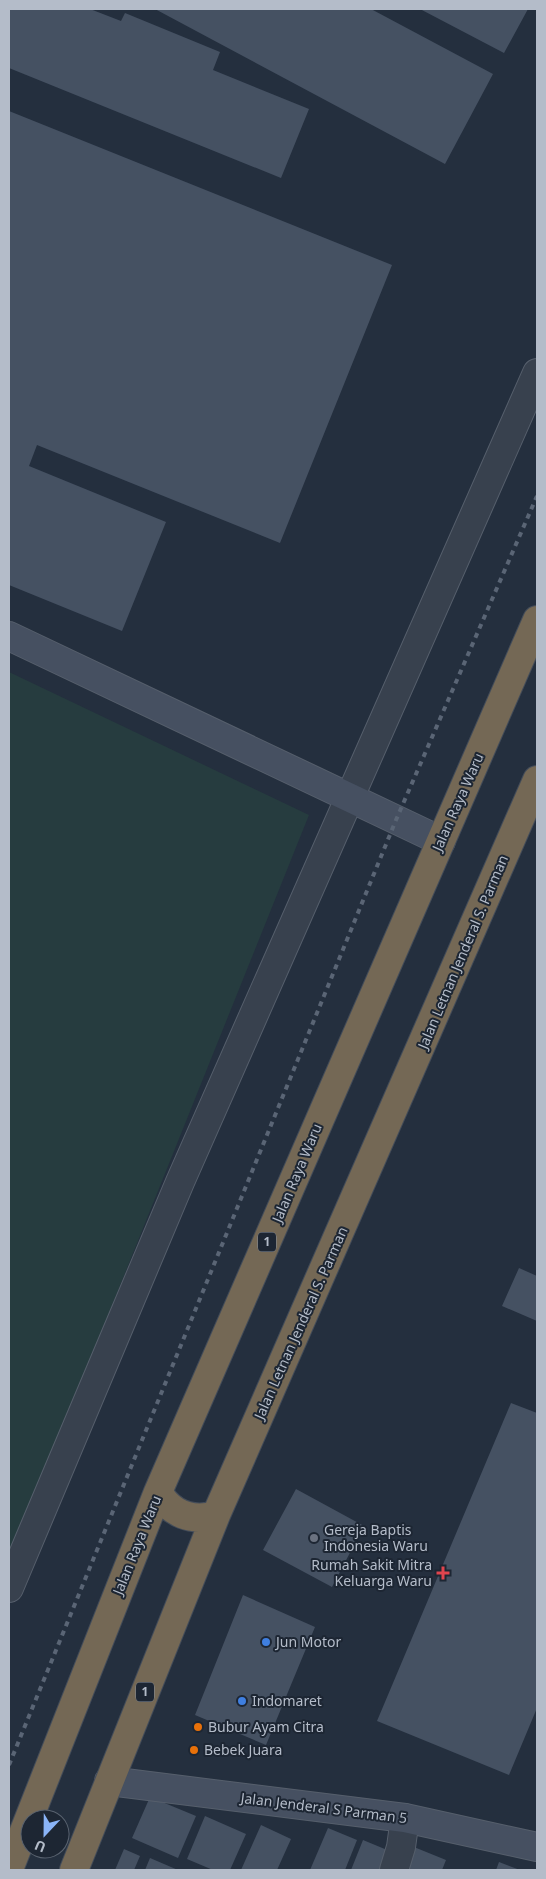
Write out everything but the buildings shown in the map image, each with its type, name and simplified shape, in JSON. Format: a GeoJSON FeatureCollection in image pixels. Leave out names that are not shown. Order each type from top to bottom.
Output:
{"type":"FeatureCollection","features":[{"type":"Feature","properties":{"kind":"highway","name":"Jalan Raya Waru"},"geometry":{"type":"LineString","coordinates":[[9,1869],[158,1492],[537,620]]}},
{"type":"Feature","properties":{"kind":"highway","name":"Jalan Letnan Jenderal S. Parman"},"geometry":{"type":"LineString","coordinates":[[74,1870],[216,1515],[537,780]]}},
{"type":"Feature","properties":{"kind":"highway"},"geometry":{"type":"LineString","coordinates":[[158,1492],[172,1510],[182,1515],[205,1518],[216,1515]]}},
{"type":"Feature","properties":{"kind":"street"},"geometry":{"type":"LineString","coordinates":[[9,1588],[176,1190],[537,373]]}},
{"type":"Feature","properties":{"kind":"street"},"geometry":{"type":"LineString","coordinates":[[9,636],[441,841]]}},
{"type":"Feature","properties":{"kind":"street","name":"Jalan Jenderal S Parman 5"},"geometry":{"type":"LineString","coordinates":[[109,1781],[405,1818],[537,1847]]}},
{"type":"Feature","properties":{"kind":"street"},"geometry":{"type":"LineString","coordinates":[[394,1870],[402,1842],[405,1818]]}},
{"type":"Feature","properties":{"kind":"green space"},"geometry":{"type":"Polygon","coordinates":[[[9,672],[309,815],[9,1562],[9,672]]]}},
{"type":"Feature","properties":{"kind":"railway"},"geometry":{"type":"LineString","coordinates":[[9,1765],[396,820],[537,496]]}},
{"type":"Feature","properties":{"kind":"place","name":"Gereja Baptis Indonesia Waru"},"geometry":{"type":"Point","coordinates":[314,1538]}},
{"type":"Feature","properties":{"kind":"place","name":"Rumah Sakit Mitra Keluarga Waru"},"geometry":{"type":"Point","coordinates":[443,1573]}},
{"type":"Feature","properties":{"kind":"place","name":"Jun Motor"},"geometry":{"type":"Point","coordinates":[266,1642]}},
{"type":"Feature","properties":{"kind":"place","name":"Indomaret"},"geometry":{"type":"Point","coordinates":[242,1701]}},
{"type":"Feature","properties":{"kind":"place","name":"Bubur Ayam Citra"},"geometry":{"type":"Point","coordinates":[198,1727]}},
{"type":"Feature","properties":{"kind":"place","name":"Bebek Juara"},"geometry":{"type":"Point","coordinates":[194,1750]}}]}
